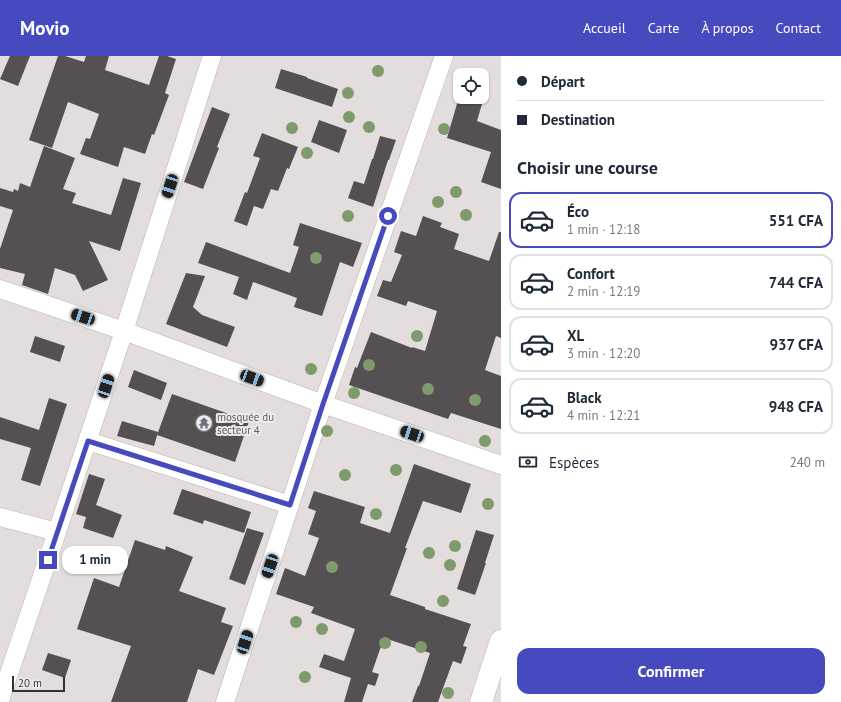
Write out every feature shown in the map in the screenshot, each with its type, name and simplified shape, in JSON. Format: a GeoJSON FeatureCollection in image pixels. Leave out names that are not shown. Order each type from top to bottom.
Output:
{"type":"FeatureCollection","features":[{"type":"Feature","properties":{"kind":"street"},"geometry":{"type":"LineString","coordinates":[[0,700],[88,441],[212,56]]}},
{"type":"Feature","properties":{"kind":"street"},"geometry":{"type":"LineString","coordinates":[[225,702],[323,404],[444,56]]}},
{"type":"Feature","properties":{"kind":"street"},"geometry":{"type":"LineString","coordinates":[[0,289],[124,331],[323,404],[501,465]]}},
{"type":"Feature","properties":{"kind":"street"},"geometry":{"type":"LineString","coordinates":[[88,441],[290,505]]}},
{"type":"Feature","properties":{"kind":"street"},"geometry":{"type":"LineString","coordinates":[[0,518],[57,532]]}},
{"type":"Feature","properties":{"kind":"street"},"geometry":{"type":"LineString","coordinates":[[481,702],[497,669],[501,641]]}},
{"type":"Feature","properties":{"kind":"building"},"geometry":{"type":"Polygon","coordinates":[[[10,56],[30,56],[18,86],[0,79],[10,56]]]}},
{"type":"Feature","properties":{"kind":"building"},"geometry":{"type":"Polygon","coordinates":[[[58,56],[65,56],[84,62],[86,56],[109,56],[105,70],[149,85],[159,56],[167,56],[176,59],[165,93],[169,95],[145,154],[124,147],[118,167],[80,154],[86,138],[90,139],[99,114],[68,102],[52,148],[29,140],[58,56]]]}},
{"type":"Feature","properties":{"kind":"building"},"geometry":{"type":"Polygon","coordinates":[[[281,69],[338,89],[332,107],[275,88],[281,69]]]}},
{"type":"Feature","properties":{"kind":"building"},"geometry":{"type":"Polygon","coordinates":[[[457,104],[482,104],[477,121],[501,130],[501,189],[481,182],[491,152],[447,138],[457,104]]]}},
{"type":"Feature","properties":{"kind":"building"},"geometry":{"type":"Polygon","coordinates":[[[212,107],[230,114],[203,189],[184,182],[212,107]]]}},
{"type":"Feature","properties":{"kind":"building"},"geometry":{"type":"Polygon","coordinates":[[[319,120],[347,130],[339,153],[311,142],[319,120]]]}},
{"type":"Feature","properties":{"kind":"building"},"geometry":{"type":"Polygon","coordinates":[[[262,133],[298,147],[289,169],[287,168],[278,191],[271,189],[263,209],[254,206],[247,226],[234,221],[245,192],[247,193],[260,158],[253,156],[262,133]]]}},
{"type":"Feature","properties":{"kind":"building"},"geometry":{"type":"Polygon","coordinates":[[[380,136],[396,140],[373,207],[348,198],[354,181],[364,184],[380,136]]]}},
{"type":"Feature","properties":{"kind":"building"},"geometry":{"type":"Polygon","coordinates":[[[44,146],[75,158],[63,189],[76,193],[72,203],[111,215],[123,178],[141,183],[120,251],[89,241],[108,280],[83,291],[75,275],[55,268],[48,294],[22,285],[25,274],[0,268],[0,249],[13,210],[0,206],[0,188],[13,192],[14,189],[18,191],[20,183],[30,187],[44,146]]]}},
{"type":"Feature","properties":{"kind":"building"},"geometry":{"type":"Polygon","coordinates":[[[423,216],[442,223],[440,227],[459,234],[454,249],[489,261],[499,232],[501,232],[501,338],[496,336],[485,370],[501,376],[501,429],[451,413],[448,419],[349,385],[355,367],[357,368],[371,332],[412,348],[425,351],[437,311],[408,301],[406,306],[377,296],[383,280],[391,282],[402,255],[394,252],[401,231],[416,236],[423,216]]]}},
{"type":"Feature","properties":{"kind":"building"},"geometry":{"type":"Polygon","coordinates":[[[300,223],[362,243],[353,267],[340,262],[322,316],[294,307],[297,298],[253,282],[247,300],[233,294],[239,277],[198,263],[206,242],[290,273],[299,247],[293,245],[300,223]]]}},
{"type":"Feature","properties":{"kind":"building"},"geometry":{"type":"Polygon","coordinates":[[[186,273],[205,276],[193,307],[202,315],[235,327],[227,347],[166,324],[186,273]]]}},
{"type":"Feature","properties":{"kind":"building"},"geometry":{"type":"Polygon","coordinates":[[[35,336],[65,346],[60,362],[30,352],[35,336]]]}},
{"type":"Feature","properties":{"kind":"building"},"geometry":{"type":"Polygon","coordinates":[[[134,370],[167,383],[161,400],[128,387],[134,370]]]}},
{"type":"Feature","properties":{"kind":"building"},"geometry":{"type":"Polygon","coordinates":[[[172,394],[249,421],[235,462],[157,435],[172,394]]]}},
{"type":"Feature","properties":{"kind":"building"},"geometry":{"type":"Polygon","coordinates":[[[49,398],[67,404],[40,486],[21,480],[31,448],[0,439],[0,417],[39,430],[49,398]]]}},
{"type":"Feature","properties":{"kind":"building"},"geometry":{"type":"Polygon","coordinates":[[[122,421],[158,432],[154,446],[117,436],[122,421]]]}},
{"type":"Feature","properties":{"kind":"building"},"geometry":{"type":"Polygon","coordinates":[[[414,464],[471,484],[461,513],[423,501],[405,548],[407,548],[390,595],[425,607],[425,609],[471,624],[463,646],[467,647],[461,664],[453,661],[438,702],[412,702],[430,653],[384,638],[372,672],[379,674],[375,686],[368,684],[362,702],[344,702],[351,678],[319,667],[324,654],[344,661],[355,629],[311,613],[314,607],[276,594],[285,568],[305,576],[319,538],[308,534],[316,511],[308,508],[314,491],[365,507],[360,523],[390,533],[414,464]]]}},
{"type":"Feature","properties":{"kind":"building"},"geometry":{"type":"Polygon","coordinates":[[[89,474],[105,479],[96,505],[122,515],[113,538],[83,528],[86,517],[76,514],[89,474]]]}},
{"type":"Feature","properties":{"kind":"building"},"geometry":{"type":"Polygon","coordinates":[[[182,489],[251,512],[244,533],[204,520],[203,524],[173,514],[182,489]]]}},
{"type":"Feature","properties":{"kind":"building"},"geometry":{"type":"Polygon","coordinates":[[[247,528],[264,533],[245,585],[229,579],[247,528]]]}},
{"type":"Feature","properties":{"kind":"building"},"geometry":{"type":"Polygon","coordinates":[[[476,530],[494,535],[475,595],[457,589],[476,530]]]}},
{"type":"Feature","properties":{"kind":"building"},"geometry":{"type":"Polygon","coordinates":[[[135,540],[165,550],[166,546],[193,557],[179,591],[226,608],[221,622],[233,626],[214,675],[198,669],[187,702],[111,702],[131,646],[77,629],[94,578],[119,587],[135,540]]]}},
{"type":"Feature","properties":{"kind":"building"},"geometry":{"type":"Polygon","coordinates":[[[48,653],[71,660],[65,678],[42,670],[48,653]]]}},
{"type":"Feature","properties":{"kind":"place","name":"mosquée du secteur 4"},"geometry":{"type":"Point","coordinates":[204,423]}},
{"type":"Feature","properties":{"kind":"route"},"geometry":{"type":"LineString","coordinates":[[48,560],[88,441],[290,505],[388,216]]}}]}
